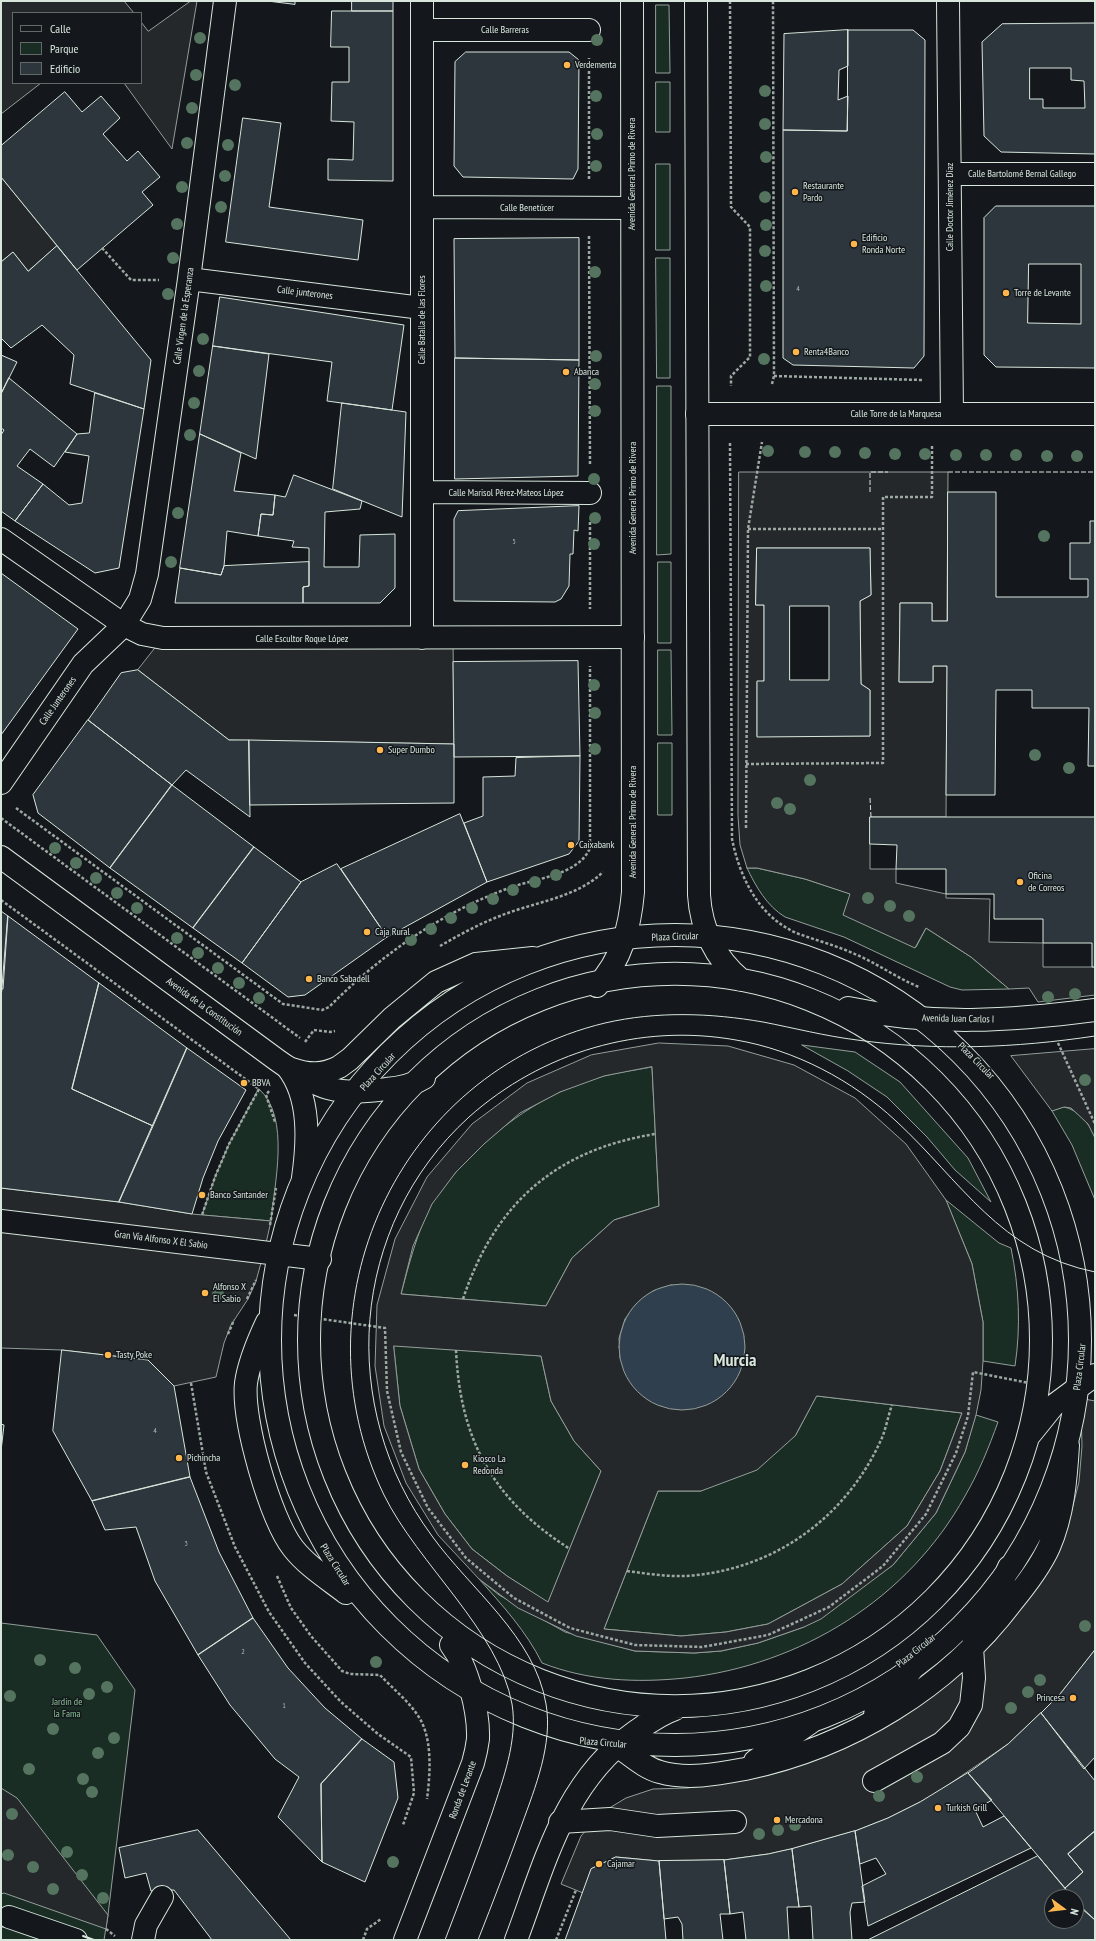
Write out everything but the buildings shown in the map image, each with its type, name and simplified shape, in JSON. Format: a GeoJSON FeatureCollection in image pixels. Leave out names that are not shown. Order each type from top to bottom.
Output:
{"type":"FeatureCollection","features":[{"type":"Feature","properties":{"kind":"main road","name":"Calle Virgen de la Esperanza"},"geometry":{"type":"LineString","coordinates":[[124,625],[140,599],[147,574],[189,279],[225,1]]}},
{"type":"Feature","properties":{"kind":"main road","name":"Calle Batalla de las Flores"},"geometry":{"type":"LineString","coordinates":[[422,1],[422,638]]}},
{"type":"Feature","properties":{"kind":"main road","name":"Avenida General Primo de Rivera"},"geometry":{"type":"LineString","coordinates":[[597,986],[612,968],[624,941],[632,911],[634,851],[632,1]]}},
{"type":"Feature","properties":{"kind":"main road"},"geometry":{"type":"LineString","coordinates":[[632,33],[643,1]]}},
{"type":"Feature","properties":{"kind":"main road"},"geometry":{"type":"LineString","coordinates":[[696,1],[699,907],[708,936],[723,962],[741,980]]}},
{"type":"Feature","properties":{"kind":"main road","name":"Calle Doctor Jiménez Díaz"},"geometry":{"type":"LineString","coordinates":[[948,1],[952,414]]}},
{"type":"Feature","properties":{"kind":"main road","name":"Calle Barreras"},"geometry":{"type":"LineString","coordinates":[[422,30],[589,30]]}},
{"type":"Feature","properties":{"kind":"main road","name":"Calle Bartolomé Bernal Gallego"},"geometry":{"type":"LineString","coordinates":[[950,174],[1095,174]]}},
{"type":"Feature","properties":{"kind":"main road","name":"Calle Benetúcer"},"geometry":{"type":"LineString","coordinates":[[422,207],[632,208]]}},
{"type":"Feature","properties":{"kind":"main road","name":"Calle junterones"},"geometry":{"type":"LineString","coordinates":[[189,279],[422,308]]}},
{"type":"Feature","properties":{"kind":"main road","name":"Calle Torre de la Marquesa"},"geometry":{"type":"LineString","coordinates":[[697,414],[1095,414]]}},
{"type":"Feature","properties":{"kind":"main road","name":"Calle Marisol Pérez-Mateos López"},"geometry":{"type":"LineString","coordinates":[[422,492],[590,493]]}},
{"type":"Feature","properties":{"kind":"main road","name":"Calle Escultor Roque López"},"geometry":{"type":"LineString","coordinates":[[1,539],[124,625],[142,634],[170,638],[633,637]]}},
{"type":"Feature","properties":{"kind":"main road","name":"Calle Junterones"},"geometry":{"type":"LineString","coordinates":[[1,783],[84,664],[124,625]]}},
{"type":"Feature","properties":{"kind":"main road","name":"Avenida de la Constitución"},"geometry":{"type":"LineString","coordinates":[[1,857],[287,1067],[310,1082],[329,1089],[345,1092],[360,1092],[402,1086],[428,1076]]}},
{"type":"Feature","properties":{"kind":"main road","name":"Plaza Circular"},"geometry":{"type":"LineString","coordinates":[[708,936],[727,936],[764,942],[822,959],[863,978],[932,1019],[967,1051],[1000,1087],[1021,1115],[1044,1153],[1062,1192],[1075,1231],[1081,1263],[1084,1307],[1084,1343],[1078,1388],[1070,1419],[1042,1492],[1022,1530],[999,1566],[972,1600],[948,1625],[910,1658],[875,1682],[845,1698],[798,1720],[758,1732],[716,1741],[674,1746],[617,1746],[587,1743],[546,1735],[505,1720],[474,1705],[438,1683],[404,1655],[374,1623],[327,1554],[307,1516],[291,1476],[280,1434],[273,1393],[270,1353],[273,1253],[313,1167],[330,1137],[360,1092],[386,1062],[417,1033],[452,1006],[489,984],[552,958],[624,941],[657,937],[708,936]]}},
{"type":"Feature","properties":{"kind":"main road"},"geometry":{"type":"LineString","coordinates":[[287,1067],[313,1074],[329,1072],[339,1067],[417,996],[436,982],[462,969],[476,964],[552,958]]}},
{"type":"Feature","properties":{"kind":"main road"},"geometry":{"type":"LineString","coordinates":[[1006,1476],[1032,1408],[1040,1380],[1045,1347],[1046,1309],[1042,1269],[1037,1241],[1026,1206],[1010,1171],[989,1138],[966,1106],[940,1079],[911,1054],[885,1036],[845,1012],[821,1002],[771,985],[741,980],[693,975],[655,976],[597,986],[541,1003],[507,1018],[473,1039],[442,1062],[389,1118],[367,1151],[348,1185],[332,1220],[320,1260],[311,1317],[309,1352],[312,1388],[318,1426],[328,1464],[342,1499],[360,1534],[400,1592],[431,1627],[461,1651],[491,1670],[520,1684],[554,1697],[594,1705],[633,1707],[685,1705],[748,1694],[785,1683],[821,1667],[855,1649],[886,1627],[916,1601],[943,1574],[967,1543],[988,1510],[1006,1476],[1020,1449],[1040,1421],[1053,1406],[1095,1375]]}},
{"type":"Feature","properties":{"kind":"main road","name":"Avenida Juan Carlos I"},"geometry":{"type":"LineString","coordinates":[[821,1002],[874,1013],[932,1019],[977,1020],[1039,1017],[1095,1010]]}},
{"type":"Feature","properties":{"kind":"main road"},"geometry":{"type":"LineString","coordinates":[[287,1067],[297,1080],[305,1119],[305,1163],[296,1206]]}},
{"type":"Feature","properties":{"kind":"main road","name":"Gran Vía Alfonso X El Sabio"},"geometry":{"type":"LineString","coordinates":[[1,1221],[273,1253],[320,1260]]}},
{"type":"Feature","properties":{"kind":"main road"},"geometry":{"type":"LineString","coordinates":[[272,1311],[253,1355],[246,1382],[246,1396],[252,1440],[265,1485],[281,1527],[293,1547],[308,1564],[361,1605]]}},
{"type":"Feature","properties":{"kind":"main road"},"geometry":{"type":"LineString","coordinates":[[617,1746],[642,1764],[660,1772],[699,1776],[744,1769],[809,1751],[866,1725],[892,1711],[930,1685],[998,1622],[1021,1591],[1048,1547],[1064,1494],[1070,1419]]}},
{"type":"Feature","properties":{"kind":"main road"},"geometry":{"type":"LineString","coordinates":[[874,1781],[942,1743],[959,1727],[971,1705],[974,1678],[972,1647],[1042,1492]]}},
{"type":"Feature","properties":{"kind":"main road"},"geometry":{"type":"LineString","coordinates":[[866,1725],[948,1625]]}},
{"type":"Feature","properties":{"kind":"main road","name":"Ronda de Levante"},"geometry":{"type":"LineString","coordinates":[[405,1940],[473,1763],[478,1740],[477,1718],[474,1705],[461,1665],[454,1649],[445,1638]]}},
{"type":"Feature","properties":{"kind":"main road"},"geometry":{"type":"LineString","coordinates":[[744,1769],[845,1698]]}},
{"type":"Feature","properties":{"kind":"main road"},"geometry":{"type":"LineString","coordinates":[[516,1940],[560,1822],[568,1807],[588,1778],[617,1746],[657,1717],[685,1705]]}},
{"type":"Feature","properties":{"kind":"main road"},"geometry":{"type":"LineString","coordinates":[[560,1822],[610,1820],[657,1826],[735,1822]]}},
{"type":"Feature","properties":{"kind":"main road"},"geometry":{"type":"LineString","coordinates":[[143,1940],[146,1925],[162,1897]]}},
{"type":"Feature","properties":{"kind":"main road"},"geometry":{"type":"LineString","coordinates":[[8,1917],[76,1940]]}},
{"type":"Feature","properties":{"kind":"path"},"geometry":{"type":"LineString","coordinates":[[13,806],[283,1004],[322,1010],[326,1009],[375,964],[432,924],[488,896],[522,883],[563,872],[576,865],[587,855],[590,848],[591,834],[589,30]]}},
{"type":"Feature","properties":{"kind":"path"},"geometry":{"type":"LineString","coordinates":[[102,248],[131,280],[189,279]]}},
{"type":"Feature","properties":{"kind":"path"},"geometry":{"type":"LineString","coordinates":[[774,376],[924,380],[927,362],[951,363]]}},
{"type":"Feature","properties":{"kind":"path"},"geometry":{"type":"LineString","coordinates":[[746,764],[883,762],[883,497],[932,497],[932,445]]}},
{"type":"Feature","properties":{"kind":"path"},"geometry":{"type":"LineString","coordinates":[[748,529],[882,529]]}},
{"type":"Feature","properties":{"kind":"path"},"geometry":{"type":"LineString","coordinates":[[1,818],[305,1042]]}},
{"type":"Feature","properties":{"kind":"path"},"geometry":{"type":"LineString","coordinates":[[698,850],[734,850],[743,879],[748,889],[763,909],[781,924],[800,934],[858,955],[923,989]]}},
{"type":"Feature","properties":{"kind":"path"},"geometry":{"type":"LineString","coordinates":[[434,950],[456,937],[500,916],[585,887],[604,871],[617,853],[634,851]]}},
{"type":"Feature","properties":{"kind":"path"},"geometry":{"type":"LineString","coordinates":[[1,900],[259,1090],[229,1144],[202,1214]]}},
{"type":"Feature","properties":{"kind":"path"},"geometry":{"type":"LineString","coordinates":[[1039,1017],[1057,1041],[1095,1124]]}},
{"type":"Feature","properties":{"kind":"path"},"geometry":{"type":"LineString","coordinates":[[276,1124],[266,1096],[314,1030],[330,1032],[337,1030]]}},
{"type":"Feature","properties":{"kind":"path"},"geometry":{"type":"LineString","coordinates":[[463,1299],[472,1270],[486,1243],[503,1219],[523,1196],[545,1177],[570,1161],[598,1148],[626,1139],[655,1134]]}},
{"type":"Feature","properties":{"kind":"path"},"geometry":{"type":"LineString","coordinates":[[245,1303],[273,1253],[276,1186]]}},
{"type":"Feature","properties":{"kind":"path"},"geometry":{"type":"LineString","coordinates":[[272,1311],[385,1328],[387,1391],[401,1452],[428,1508],[466,1558],[514,1598],[570,1628],[634,1645],[702,1647],[768,1635],[829,1607],[883,1566],[926,1514],[956,1453],[968,1416],[974,1372]]}},
{"type":"Feature","properties":{"kind":"path"},"geometry":{"type":"LineString","coordinates":[[226,1338],[236,1317]]}},
{"type":"Feature","properties":{"kind":"path"},"geometry":{"type":"LineString","coordinates":[[456,1350],[457,1380],[462,1410],[472,1438],[485,1465],[502,1490],[522,1513],[544,1533],[570,1549]]}},
{"type":"Feature","properties":{"kind":"path"},"geometry":{"type":"LineString","coordinates":[[191,1383],[206,1472],[235,1547],[269,1612],[305,1663],[341,1702],[378,1734],[411,1757],[414,1793],[403,1824]]}},
{"type":"Feature","properties":{"kind":"path"},"geometry":{"type":"LineString","coordinates":[[627,1571],[661,1576],[675,1576],[696,1575],[730,1570],[763,1559],[793,1543],[821,1522],[845,1498],[866,1469],[881,1438],[892,1405]]}},
{"type":"Feature","properties":{"kind":"path"},"geometry":{"type":"LineString","coordinates":[[275,1572],[291,1608],[311,1636],[342,1671],[350,1674],[380,1675],[419,1718],[426,1736],[428,1753],[428,1785],[426,1804]]}},
{"type":"Feature","properties":{"kind":"path"},"geometry":{"type":"LineString","coordinates":[[556,1940],[576,1890]]}},
{"type":"Feature","properties":{"kind":"green space"},"geometry":{"type":"Polygon","coordinates":[[[656,5],[669,5],[670,73],[656,73],[656,5]]]}},
{"type":"Feature","properties":{"kind":"green space"},"geometry":{"type":"Polygon","coordinates":[[[656,82],[670,82],[670,132],[656,132],[656,82]]]}},
{"type":"Feature","properties":{"kind":"green space"},"geometry":{"type":"Polygon","coordinates":[[[656,164],[670,164],[670,250],[656,250],[656,164]]]}},
{"type":"Feature","properties":{"kind":"green space"},"geometry":{"type":"Polygon","coordinates":[[[656,258],[670,258],[670,378],[657,378],[656,258]]]}},
{"type":"Feature","properties":{"kind":"green space"},"geometry":{"type":"Polygon","coordinates":[[[657,386],[671,386],[671,554],[657,555],[657,386]]]}},
{"type":"Feature","properties":{"kind":"green space"},"geometry":{"type":"Polygon","coordinates":[[[658,562],[671,562],[671,643],[658,643],[658,562]]]}},
{"type":"Feature","properties":{"kind":"green space"},"geometry":{"type":"Polygon","coordinates":[[[658,650],[671,650],[672,735],[658,735],[658,650]]]}},
{"type":"Feature","properties":{"kind":"green space"},"geometry":{"type":"Polygon","coordinates":[[[658,743],[672,743],[672,815],[658,815],[658,743]]]}},
{"type":"Feature","properties":{"kind":"green space"},"geometry":{"type":"Polygon","coordinates":[[[747,868],[757,868],[805,879],[851,894],[916,947],[926,928],[971,957],[1009,989],[962,990],[950,987],[844,937],[785,917],[767,902],[747,868]]]}},
{"type":"Feature","properties":{"kind":"green space"},"geometry":{"type":"Polygon","coordinates":[[[802,1045],[855,1052],[900,1082],[968,1158],[991,1202],[955,1170],[927,1137],[887,1097],[848,1071],[802,1045]]]}},
{"type":"Feature","properties":{"kind":"green space"},"geometry":{"type":"Polygon","coordinates":[[[652,1067],[659,1206],[614,1220],[572,1258],[546,1306],[401,1294],[417,1238],[431,1205],[450,1179],[485,1142],[516,1118],[549,1097],[604,1076],[652,1067]]]}},
{"type":"Feature","properties":{"kind":"green space"},"geometry":{"type":"Polygon","coordinates":[[[259,1089],[269,1101],[275,1116],[278,1134],[277,1171],[271,1221],[202,1215],[215,1177],[229,1144],[259,1089]]]}},
{"type":"Feature","properties":{"kind":"green space"},"geometry":{"type":"Polygon","coordinates":[[[1064,1107],[1069,1108],[1078,1114],[1090,1127],[1095,1137],[1095,1200],[1072,1145],[1052,1111],[1064,1107]]]}},
{"type":"Feature","properties":{"kind":"green space"},"geometry":{"type":"Polygon","coordinates":[[[946,1200],[999,1243],[1011,1248],[1016,1277],[1018,1307],[1018,1336],[1015,1366],[983,1361],[983,1322],[972,1264],[946,1200]]]}},
{"type":"Feature","properties":{"kind":"green space"},"geometry":{"type":"Polygon","coordinates":[[[394,1345],[541,1356],[551,1401],[574,1441],[601,1471],[548,1603],[507,1576],[472,1549],[445,1514],[419,1469],[400,1406],[394,1345]]]}},
{"type":"Feature","properties":{"kind":"green space"},"geometry":{"type":"Polygon","coordinates":[[[817,1396],[962,1413],[940,1471],[907,1526],[842,1584],[768,1624],[726,1632],[681,1636],[604,1629],[658,1491],[701,1491],[795,1436],[817,1396]]]}},
{"type":"Feature","properties":{"kind":"green space"},"geometry":{"type":"Polygon","coordinates":[[[976,1415],[998,1422],[987,1450],[975,1478],[965,1496],[941,1533],[914,1566],[882,1595],[847,1621],[810,1642],[770,1659],[728,1671],[667,1680],[613,1679],[577,1674],[542,1663],[536,1651],[521,1629],[479,1579],[499,1595],[565,1632],[635,1651],[694,1653],[721,1651],[758,1643],[804,1627],[893,1565],[936,1513],[965,1452],[976,1415]]]}},
{"type":"Feature","properties":{"kind":"green space","name":"Jardín de la Fama"},"geometry":{"type":"Polygon","coordinates":[[[1,1623],[97,1635],[135,1690],[104,1940],[94,1940],[67,1929],[1,1910],[1,1623]]]}},
{"type":"Feature","properties":{"kind":"green space"},"geometry":{"type":"Polygon","coordinates":[[[1,1927],[14,1928],[47,1940],[1,1940],[1,1927]]]}},
{"type":"Feature","properties":{"kind":"shaded area"},"geometry":{"type":"Polygon","coordinates":[[[1,1],[124,1],[133,12],[12,12],[12,84],[40,84],[1,114],[1,1]]]}},
{"type":"Feature","properties":{"kind":"shaded area"},"geometry":{"type":"Polygon","coordinates":[[[191,1],[197,1],[172,149],[125,84],[142,84],[142,23],[148,31],[191,1]]]}},
{"type":"Feature","properties":{"kind":"shaded area"},"geometry":{"type":"Polygon","coordinates":[[[1,177],[57,246],[28,271],[13,252],[1,262],[1,177]]]}},
{"type":"Feature","properties":{"kind":"shaded area"},"geometry":{"type":"Polygon","coordinates":[[[739,472],[948,472],[947,621],[932,621],[932,603],[900,603],[899,682],[933,682],[933,666],[947,666],[946,817],[870,817],[870,869],[896,869],[896,883],[946,894],[946,898],[990,899],[989,942],[1043,943],[1043,967],[1095,967],[1095,995],[1038,1002],[1029,988],[1009,989],[971,957],[926,928],[915,948],[843,915],[850,894],[805,879],[757,868],[747,868],[740,845],[738,816],[739,472]],[[757,548],[756,605],[764,605],[764,681],[757,682],[757,736],[870,736],[870,690],[861,684],[860,601],[871,595],[870,548],[757,548]]]}},
{"type":"Feature","properties":{"kind":"shaded area"},"geometry":{"type":"Polygon","coordinates":[[[163,638],[453,638],[454,744],[229,740],[138,670],[163,638]]]}},
{"type":"Feature","properties":{"kind":"shaded area"},"geometry":{"type":"Polygon","coordinates":[[[659,1043],[728,1046],[794,1065],[855,1098],[906,1144],[946,1200],[972,1264],[983,1322],[981,1390],[976,1415],[965,1452],[936,1513],[893,1565],[821,1619],[804,1627],[758,1643],[721,1651],[694,1653],[635,1651],[576,1636],[518,1608],[479,1579],[438,1535],[406,1483],[384,1426],[375,1366],[377,1305],[395,1239],[427,1177],[472,1124],[527,1083],[591,1055],[659,1043]],[[652,1067],[604,1076],[560,1092],[520,1113],[484,1144],[456,1172],[432,1204],[413,1246],[401,1294],[546,1306],[572,1258],[614,1220],[659,1206],[652,1067]],[[672,1285],[653,1291],[637,1303],[625,1319],[619,1338],[620,1358],[744,1337],[738,1319],[726,1303],[672,1285]],[[394,1346],[400,1406],[419,1469],[445,1514],[472,1549],[507,1576],[548,1602],[601,1471],[574,1441],[551,1401],[541,1356],[394,1346]],[[817,1396],[795,1436],[757,1470],[701,1491],[658,1491],[604,1629],[681,1636],[726,1632],[768,1624],[842,1584],[907,1526],[940,1471],[962,1413],[817,1396]]]}},
{"type":"Feature","properties":{"kind":"shaded area"},"geometry":{"type":"Polygon","coordinates":[[[1095,1049],[1095,1138],[1088,1124],[1071,1108],[1064,1107],[1052,1111],[1011,1056],[1095,1049]]]}},
{"type":"Feature","properties":{"kind":"shaded area"},"geometry":{"type":"Polygon","coordinates":[[[1,1188],[119,1202],[192,1214],[271,1221],[256,1281],[248,1299],[231,1325],[224,1343],[216,1377],[174,1386],[148,1360],[62,1350],[1,1348],[1,1188]]]}},
{"type":"Feature","properties":{"kind":"shaded area"},"geometry":{"type":"Polygon","coordinates":[[[1084,1399],[1095,1401],[1095,1650],[1060,1694],[1008,1744],[932,1796],[888,1818],[855,1831],[792,1849],[724,1860],[659,1861],[616,1857],[591,1869],[583,1893],[561,1884],[581,1836],[601,1813],[626,1798],[653,1789],[687,1788],[732,1782],[772,1774],[816,1760],[858,1741],[900,1718],[964,1670],[993,1643],[1015,1617],[1042,1580],[1070,1517],[1079,1482],[1082,1446],[1081,1411],[1084,1399]]]}},
{"type":"Feature","properties":{"kind":"shaded area"},"geometry":{"type":"Polygon","coordinates":[[[1,1788],[17,1798],[108,1915],[106,1929],[4,1893],[1,1894],[1,1788]]]}},
{"type":"Feature","properties":{"kind":"water"},"geometry":{"type":"Polygon","coordinates":[[[682,1284],[706,1289],[717,1295],[730,1307],[740,1323],[745,1347],[740,1371],[734,1382],[722,1395],[706,1405],[682,1410],[658,1405],[647,1399],[634,1387],[624,1371],[619,1347],[624,1323],[630,1312],[642,1299],[658,1289],[682,1284]]]}},
{"type":"Feature","properties":{"kind":"tram line"},"geometry":{"type":"LineString","coordinates":[[445,1940],[469,1877],[505,1773],[513,1731],[512,1704],[504,1677],[491,1650],[475,1624],[399,1521],[384,1495],[359,1422],[350,1348],[359,1275],[382,1206],[419,1144],[470,1091],[532,1050],[605,1023],[625,1019],[664,1015],[704,1015],[763,1022],[845,1038],[917,1046],[976,1047],[1035,1043],[1095,1036]]}},
{"type":"Feature","properties":{"kind":"tram line"},"geometry":{"type":"LineString","coordinates":[[478,1940],[542,1766],[547,1735],[548,1719],[546,1704],[540,1680],[529,1657],[515,1635],[447,1556],[432,1536],[401,1486],[381,1432],[370,1376],[370,1319],[380,1264],[399,1210],[429,1161],[469,1117],[497,1094],[528,1075],[560,1060],[594,1048],[629,1040],[664,1036],[700,1036],[736,1040],[758,1045],[801,1059],[822,1069],[861,1092],[896,1121],[962,1190],[1007,1232],[1033,1249],[1062,1263],[1095,1272]]}},
{"type":"Feature","properties":{"kind":"fence"},"geometry":{"type":"LineString","coordinates":[[870,492],[870,472],[888,472]]}},
{"type":"Feature","properties":{"kind":"fence"},"geometry":{"type":"LineString","coordinates":[[948,472],[1095,472]]}},
{"type":"Feature","properties":{"kind":"fence"},"geometry":{"type":"LineString","coordinates":[[870,798],[871,817]]}},
{"type":"Feature","properties":{"kind":"wall"},"geometry":{"type":"LineString","coordinates":[[83,1936],[94,1940]]}},
{"type":"Feature","properties":{"kind":"place","name":"Verdementa"},"geometry":{"type":"Point","coordinates":[567,65]}},
{"type":"Feature","properties":{"kind":"place","name":"Restaurante Pardo"},"geometry":{"type":"Point","coordinates":[795,192]}},
{"type":"Feature","properties":{"kind":"place","name":"Edificio Ronda Norte"},"geometry":{"type":"Point","coordinates":[854,244]}},
{"type":"Feature","properties":{"kind":"place","name":"Torre de Levante"},"geometry":{"type":"Point","coordinates":[1006,293]}},
{"type":"Feature","properties":{"kind":"place","name":"Renta4Banco"},"geometry":{"type":"Point","coordinates":[796,352]}},
{"type":"Feature","properties":{"kind":"place","name":"Abanca"},"geometry":{"type":"Point","coordinates":[566,372]}},
{"type":"Feature","properties":{"kind":"place","name":"Super Dumbo"},"geometry":{"type":"Point","coordinates":[380,750]}},
{"type":"Feature","properties":{"kind":"place","name":"Caixabank"},"geometry":{"type":"Point","coordinates":[571,845]}},
{"type":"Feature","properties":{"kind":"place","name":"Oficina de Correos"},"geometry":{"type":"Point","coordinates":[1020,882]}},
{"type":"Feature","properties":{"kind":"place","name":"Caja Rural"},"geometry":{"type":"Point","coordinates":[367,932]}},
{"type":"Feature","properties":{"kind":"place","name":"Banco Sabadell"},"geometry":{"type":"Point","coordinates":[309,979]}},
{"type":"Feature","properties":{"kind":"place","name":"BBVA"},"geometry":{"type":"Point","coordinates":[244,1083]}},
{"type":"Feature","properties":{"kind":"place","name":"Banco Santander"},"geometry":{"type":"Point","coordinates":[202,1195]}},
{"type":"Feature","properties":{"kind":"place","name":"Alfonso X El Sabio"},"geometry":{"type":"Point","coordinates":[205,1293]}},
{"type":"Feature","properties":{"kind":"place","name":"Tasty Poke"},"geometry":{"type":"Point","coordinates":[108,1355]}},
{"type":"Feature","properties":{"kind":"place","name":"Pichincha"},"geometry":{"type":"Point","coordinates":[179,1458]}},
{"type":"Feature","properties":{"kind":"place","name":"Kiosco La Redonda"},"geometry":{"type":"Point","coordinates":[465,1465]}},
{"type":"Feature","properties":{"kind":"place","name":"Princesa"},"geometry":{"type":"Point","coordinates":[1073,1698]}},
{"type":"Feature","properties":{"kind":"place","name":"Turkish Grill"},"geometry":{"type":"Point","coordinates":[938,1808]}},
{"type":"Feature","properties":{"kind":"place","name":"Mercadona"},"geometry":{"type":"Point","coordinates":[777,1820]}},
{"type":"Feature","properties":{"kind":"place","name":"Cajamar"},"geometry":{"type":"Point","coordinates":[599,1864]}},
{"type":"Feature","properties":{"kind":"district","name":"Murcia"},"geometry":{"type":"Point","coordinates":[735,1361]}}]}
